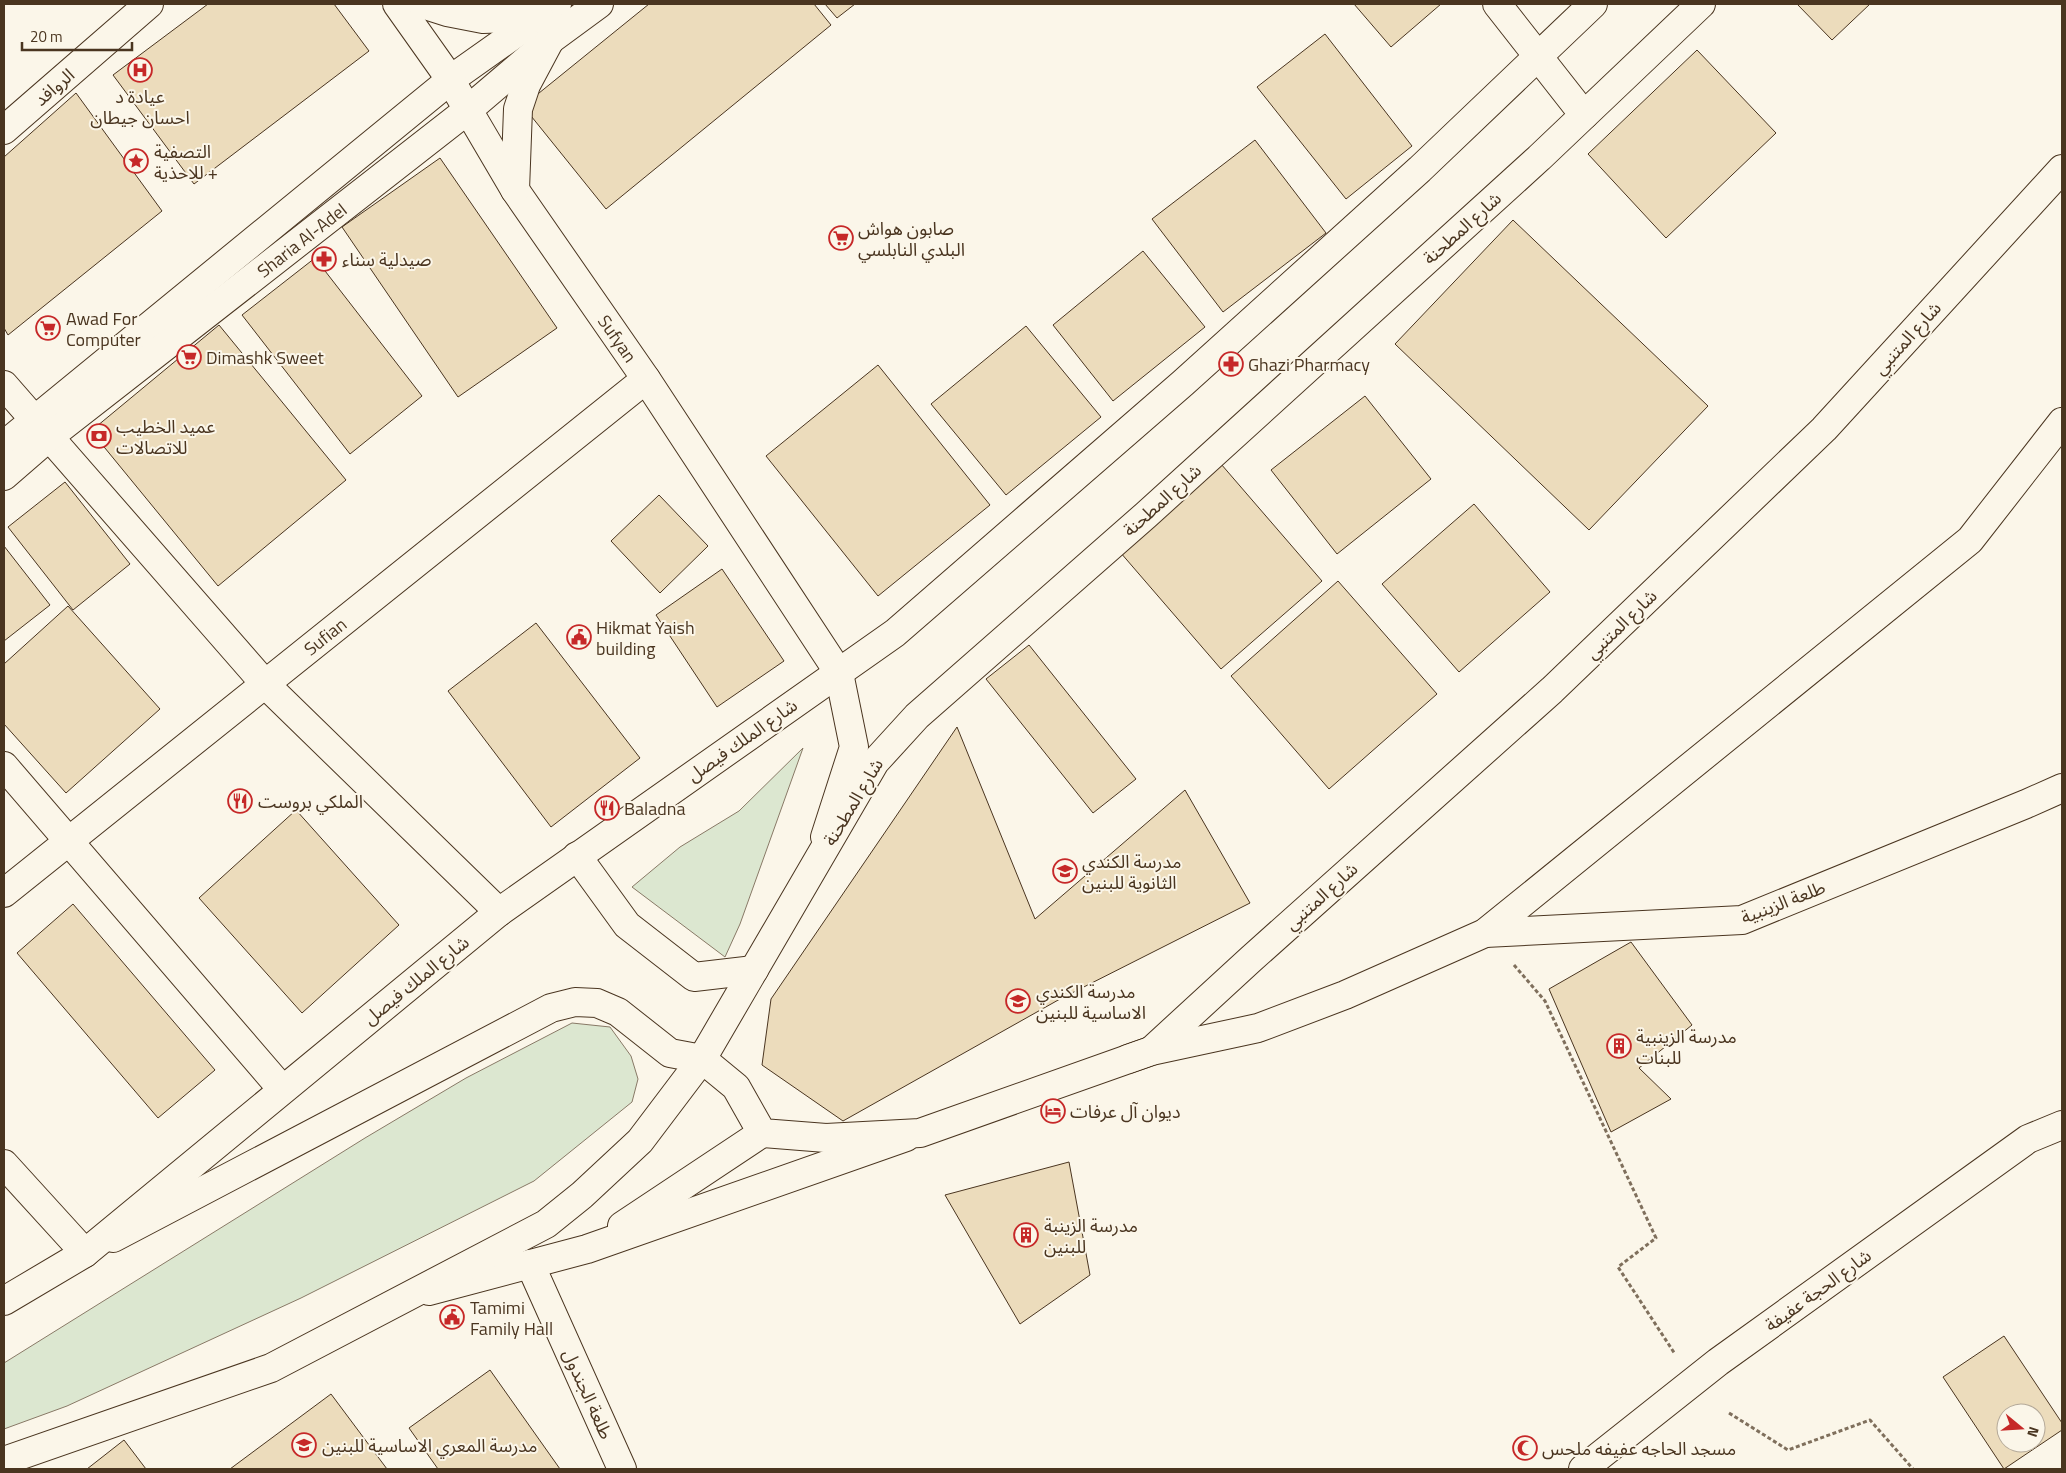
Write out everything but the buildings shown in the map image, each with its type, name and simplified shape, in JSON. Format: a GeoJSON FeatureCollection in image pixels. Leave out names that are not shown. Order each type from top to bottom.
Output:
{"type":"FeatureCollection","features":[{"type":"Feature","properties":{"kind":"street","name":"الروافد"},"geometry":{"type":"LineString","coordinates":[[4,130],[149,4]]}},
{"type":"Feature","properties":{"kind":"street","name":"Sufyan"},"geometry":{"type":"LineString","coordinates":[[397,4],[451,81],[515,190],[646,379],[839,672]]}},
{"type":"Feature","properties":{"kind":"street"},"geometry":{"type":"LineString","coordinates":[[422,4],[447,12],[483,19],[549,20],[518,109],[515,190]]}},
{"type":"Feature","properties":{"kind":"street","name":"Sharia Al-Adel"},"geometry":{"type":"LineString","coordinates":[[4,476],[41,429],[451,81],[549,20],[599,4]]}},
{"type":"Feature","properties":{"kind":"street"},"geometry":{"type":"LineString","coordinates":[[1496,4],[1584,115]]}},
{"type":"Feature","properties":{"kind":"street"},"geometry":{"type":"LineString","coordinates":[[817,862],[854,747],[839,672],[895,633],[1182,383],[1420,169],[1593,4]]}},
{"type":"Feature","properties":{"kind":"street","name":"شارع المطحنة"},"geometry":{"type":"LineString","coordinates":[[702,1059],[875,762],[918,716],[1146,515],[1584,115],[1701,4]]}},
{"type":"Feature","properties":{"kind":"street","name":"Sharia Al-Adel"},"geometry":{"type":"LineString","coordinates":[[4,446],[41,429],[468,109],[549,20]]}},
{"type":"Feature","properties":{"kind":"street","name":"شارع المتنبي"},"geometry":{"type":"LineString","coordinates":[[1151,1051],[1552,690],[1824,430],[2062,169]]}},
{"type":"Feature","properties":{"kind":"street","name":"Sufian"},"geometry":{"type":"LineString","coordinates":[[4,893],[646,379]]}},
{"type":"Feature","properties":{"kind":"street"},"geometry":{"type":"LineString","coordinates":[[4,385],[266,685],[499,912]]}},
{"type":"Feature","properties":{"kind":"street"},"geometry":{"type":"LineString","coordinates":[[406,1298],[587,1249],[1151,1051],[1258,1028],[1345,995],[1485,933],[1970,540],[2062,422]]}},
{"type":"Feature","properties":{"kind":"street","name":"شارع الملك فيصل"},"geometry":{"type":"LineString","coordinates":[[4,1300],[85,1253],[499,912],[839,672]]}},
{"type":"Feature","properties":{"kind":"street"},"geometry":{"type":"LineString","coordinates":[[4,766],[282,1089]]}},
{"type":"Feature","properties":{"kind":"street","name":"طلعة الزينبية"},"geometry":{"type":"LineString","coordinates":[[1485,933],[1742,920],[2062,788]]}},
{"type":"Feature","properties":{"kind":"street"},"geometry":{"type":"LineString","coordinates":[[577,856],[627,924],[694,976],[754,970]]}},
{"type":"Feature","properties":{"kind":"street"},"geometry":{"type":"LineString","coordinates":[[4,1164],[85,1253],[551,1008],[575,1002],[597,1003],[618,1012],[670,1053],[702,1059],[736,1087],[762,1133]]}},
{"type":"Feature","properties":{"kind":"street"},"geometry":{"type":"LineString","coordinates":[[587,1249],[762,1133],[826,1138],[920,1133],[1151,1051]]}},
{"type":"Feature","properties":{"kind":"street"},"geometry":{"type":"LineString","coordinates":[[4,1461],[271,1368],[546,1224],[582,1195],[640,1141],[702,1059]]}},
{"type":"Feature","properties":{"kind":"street","name":"شارع الحجة عفيفة"},"geometry":{"type":"LineString","coordinates":[[1582,1469],[1693,1382],[2028,1139],[2062,1124]]}},
{"type":"Feature","properties":{"kind":"street","name":"طلعة الجندول"},"geometry":{"type":"LineString","coordinates":[[530,1264],[622,1469]]}},
{"type":"Feature","properties":{"kind":"path"},"geometry":{"type":"LineString","coordinates":[[1485,933],[1545,1001],[1656,1238],[1618,1267],[1693,1382]]}},
{"type":"Feature","properties":{"kind":"path"},"geometry":{"type":"LineString","coordinates":[[1729,1412],[1788,1450],[1870,1420],[1913,1469]]}},
{"type":"Feature","properties":{"kind":"green space"},"geometry":{"type":"Polygon","coordinates":[[[803,748],[740,924],[725,957],[632,887],[680,847],[739,811],[803,748]]]}},
{"type":"Feature","properties":{"kind":"green space"},"geometry":{"type":"Polygon","coordinates":[[[572,1023],[610,1027],[631,1056],[638,1079],[632,1102],[534,1181],[301,1298],[67,1406],[4,1429],[4,1363],[365,1138],[466,1078],[572,1023]]]}},
{"type":"Feature","properties":{"kind":"place","name":"عيادة د احسان جيطان"},"geometry":{"type":"Point","coordinates":[140,70]}},
{"type":"Feature","properties":{"kind":"place","name":"التصفية للاحذية +"},"geometry":{"type":"Point","coordinates":[136,161]}},
{"type":"Feature","properties":{"kind":"place","name":"صابون هواش البلدي النابلسي"},"geometry":{"type":"Point","coordinates":[841,238]}},
{"type":"Feature","properties":{"kind":"place","name":"صيدلية سناء"},"geometry":{"type":"Point","coordinates":[324,259]}},
{"type":"Feature","properties":{"kind":"place","name":"Awad For Computer"},"geometry":{"type":"Point","coordinates":[48,328]}},
{"type":"Feature","properties":{"kind":"place","name":"Dimashk Sweet"},"geometry":{"type":"Point","coordinates":[189,357]}},
{"type":"Feature","properties":{"kind":"place","name":"Ghazi Pharmacy"},"geometry":{"type":"Point","coordinates":[1231,364]}},
{"type":"Feature","properties":{"kind":"place","name":"عميد الخطيب للاتصالات"},"geometry":{"type":"Point","coordinates":[99,436]}},
{"type":"Feature","properties":{"kind":"place","name":"Hikmat Yaish building"},"geometry":{"type":"Point","coordinates":[579,637]}},
{"type":"Feature","properties":{"kind":"place","name":"الملكي بروست"},"geometry":{"type":"Point","coordinates":[240,801]}},
{"type":"Feature","properties":{"kind":"place","name":"Baladna"},"geometry":{"type":"Point","coordinates":[607,808]}},
{"type":"Feature","properties":{"kind":"place","name":"مدرسة الكندي الثانوية للبنين"},"geometry":{"type":"Point","coordinates":[1065,871]}},
{"type":"Feature","properties":{"kind":"place","name":"مدرسة الكندي الاساسية للبنين"},"geometry":{"type":"Point","coordinates":[1018,1001]}},
{"type":"Feature","properties":{"kind":"place","name":"مدرسة الزينبية للبنات"},"geometry":{"type":"Point","coordinates":[1619,1046]}},
{"type":"Feature","properties":{"kind":"place","name":"ديوان آل عرفات"},"geometry":{"type":"Point","coordinates":[1053,1111]}},
{"type":"Feature","properties":{"kind":"place","name":"مدرسة الزينبة للبنين"},"geometry":{"type":"Point","coordinates":[1026,1235]}},
{"type":"Feature","properties":{"kind":"place","name":"Tamimi Family Hall"},"geometry":{"type":"Point","coordinates":[452,1317]}},
{"type":"Feature","properties":{"kind":"place","name":"مدرسة المعري الاساسية للبنين"},"geometry":{"type":"Point","coordinates":[304,1445]}},
{"type":"Feature","properties":{"kind":"place","name":"مسجد الحاجه عفيفه ملحس"},"geometry":{"type":"Point","coordinates":[1525,1448]}}]}
